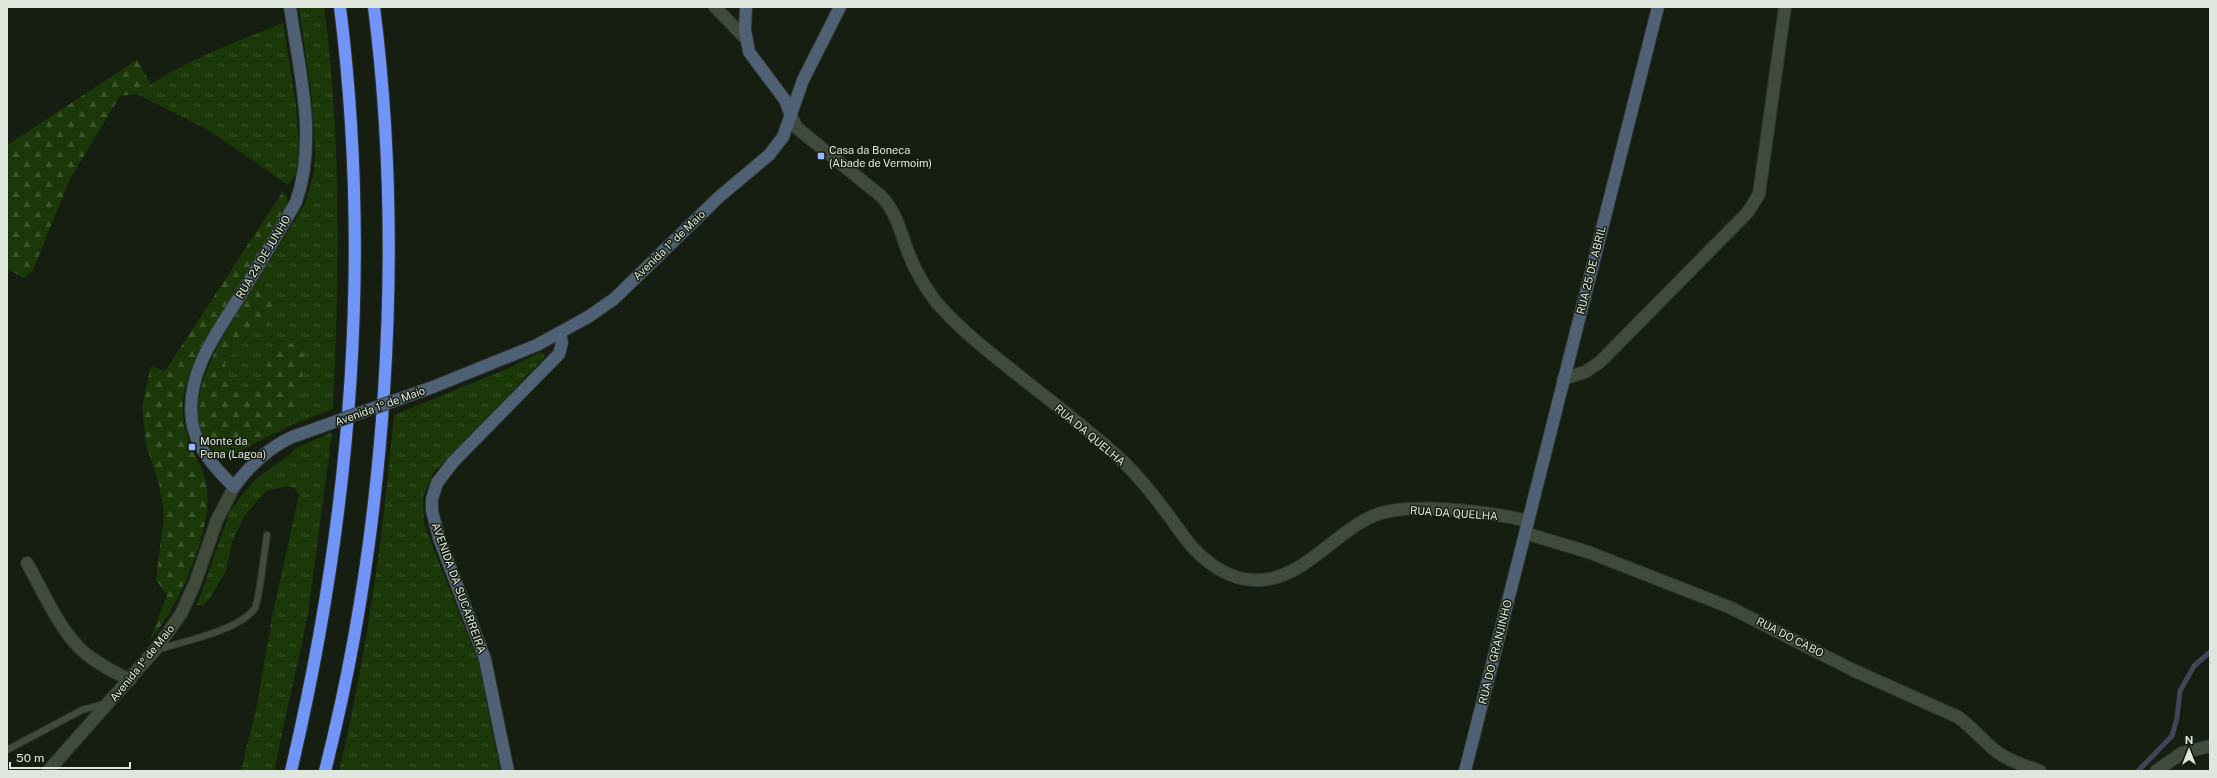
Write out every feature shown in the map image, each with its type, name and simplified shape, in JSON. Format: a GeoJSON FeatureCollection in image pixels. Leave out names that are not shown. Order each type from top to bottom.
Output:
{"type":"FeatureCollection","features":[{"type":"Feature","properties":{"kind":"highway"},"geometry":{"type":"LineString","coordinates":[[291,771],[306,707],[330,580],[350,397],[355,286],[355,218],[348,83],[340,7]]}},
{"type":"Feature","properties":{"kind":"highway"},"geometry":{"type":"LineString","coordinates":[[325,771],[347,668],[370,533],[381,418],[386,310],[388,218],[381,91],[374,7]]}},
{"type":"Feature","properties":{"kind":"street","name":"RUA 24 DE JUNHO"},"geometry":{"type":"LineString","coordinates":[[234,487],[214,467],[199,443],[192,422],[191,398],[201,362],[296,202],[302,187],[305,169],[306,116],[290,7]]}},
{"type":"Feature","properties":{"kind":"street"},"geometry":{"type":"LineString","coordinates":[[715,7],[747,40]]}},
{"type":"Feature","properties":{"kind":"street"},"geometry":{"type":"LineString","coordinates":[[746,7],[745,30],[749,52],[785,100],[790,116]]}},
{"type":"Feature","properties":{"kind":"street","name":"Avenida 1º de Maio"},"geometry":{"type":"LineString","coordinates":[[48,771],[130,680],[155,650],[184,608],[195,584],[217,520],[234,487],[243,474],[269,449],[292,437],[433,387],[537,345],[588,318],[614,299],[719,197],[769,154],[782,137],[803,80],[840,7]]}},
{"type":"Feature","properties":{"kind":"street","name":"RUA 25 DE ABRIL"},"geometry":{"type":"LineString","coordinates":[[1526,527],[1562,379],[1658,7]]}},
{"type":"Feature","properties":{"kind":"street"},"geometry":{"type":"LineString","coordinates":[[1562,379],[1585,372],[1600,362],[1748,212],[1759,194],[1785,7]]}},
{"type":"Feature","properties":{"kind":"street","name":"RUA DA QUELHA"},"geometry":{"type":"LineString","coordinates":[[790,116],[797,128],[881,196],[890,207],[900,226],[914,267],[925,286],[947,314],[970,337],[1116,455],[1149,490],[1193,548],[1208,562],[1220,569],[1246,580],[1259,580],[1281,576],[1310,559],[1360,524],[1386,512],[1440,510],[1484,513],[1526,527]]}},
{"type":"Feature","properties":{"kind":"street","name":"AVENIDA DA SUCARREIRA"},"geometry":{"type":"LineString","coordinates":[[508,771],[485,659],[439,538],[432,511],[432,499],[437,483],[454,462],[558,354],[562,343],[560,334]]}},
{"type":"Feature","properties":{"kind":"street","name":"RUA DO CABO"},"geometry":{"type":"LineString","coordinates":[[1526,527],[1729,607],[1853,670],[1958,717],[1970,725],[1996,751],[2020,768],[2040,771]]}},
{"type":"Feature","properties":{"kind":"street","name":"RUA DO GRANJINHO"},"geometry":{"type":"LineString","coordinates":[[1465,771],[1526,527]]}},
{"type":"Feature","properties":{"kind":"street"},"geometry":{"type":"LineString","coordinates":[[27,563],[71,639],[85,653],[107,668],[130,680]]}},
{"type":"Feature","properties":{"kind":"street"},"geometry":{"type":"LineString","coordinates":[[2156,771],[2182,753],[2210,746]]}},
{"type":"Feature","properties":{"kind":"lane"},"geometry":{"type":"LineString","coordinates":[[155,650],[230,626],[244,618],[255,607],[267,535]]}},
{"type":"Feature","properties":{"kind":"lane"},"geometry":{"type":"LineString","coordinates":[[7,750],[82,710],[110,702]]}},
{"type":"Feature","properties":{"kind":"green space"},"geometry":{"type":"Polygon","coordinates":[[[299,7],[324,7],[334,108],[338,208],[337,308],[333,409],[289,426],[300,399],[304,345],[267,361],[265,383],[248,392],[230,390],[225,363],[247,334],[269,325],[268,291],[254,286],[306,202],[314,172],[315,148],[311,92],[299,7]]]}},
{"type":"Feature","properties":{"kind":"green space"},"geometry":{"type":"Polygon","coordinates":[[[283,23],[296,103],[299,145],[296,174],[288,185],[210,131],[137,94],[153,83],[189,63],[227,45],[283,23]]]}},
{"type":"Feature","properties":{"kind":"green space"},"geometry":{"type":"Polygon","coordinates":[[[137,60],[151,84],[137,94],[120,96],[70,179],[33,270],[24,278],[7,269],[7,145],[137,60]]]}},
{"type":"Feature","properties":{"kind":"green space"},"geometry":{"type":"Polygon","coordinates":[[[283,191],[287,198],[287,206],[196,358],[187,381],[183,401],[184,422],[191,446],[205,477],[207,500],[205,521],[200,543],[183,587],[161,626],[150,640],[167,595],[156,580],[164,515],[159,483],[146,445],[142,407],[151,366],[165,371],[283,191]]]}},
{"type":"Feature","properties":{"kind":"green space"},"geometry":{"type":"Polygon","coordinates":[[[254,286],[268,291],[271,304],[269,325],[247,334],[225,363],[230,390],[248,392],[265,383],[267,361],[286,343],[305,345],[300,399],[289,426],[236,453],[219,455],[206,443],[202,437],[198,416],[199,397],[213,357],[223,337],[254,286]]]}},
{"type":"Feature","properties":{"kind":"green space"},"geometry":{"type":"Polygon","coordinates":[[[541,352],[545,357],[433,473],[423,497],[424,524],[479,664],[500,771],[339,771],[358,683],[373,594],[385,505],[394,415],[509,368],[541,352]]]}},
{"type":"Feature","properties":{"kind":"green space"},"geometry":{"type":"Polygon","coordinates":[[[332,432],[308,614],[274,771],[241,771],[257,705],[272,617],[299,495],[296,489],[288,486],[266,491],[245,515],[232,542],[226,571],[210,598],[203,606],[197,605],[230,511],[245,491],[257,478],[289,455],[296,448],[332,432]]]}},
{"type":"Feature","properties":{"kind":"waterway"},"geometry":{"type":"LineString","coordinates":[[2138,771],[2172,736],[2177,718],[2180,691],[2194,666],[2210,652]]}},
{"type":"Feature","properties":{"kind":"place","name":"Casa da Boneca (Abade de Vermoim)"},"geometry":{"type":"Point","coordinates":[821,156]}},
{"type":"Feature","properties":{"kind":"place","name":"Monte da Pena (Lagoa)"},"geometry":{"type":"Point","coordinates":[192,447]}}]}
